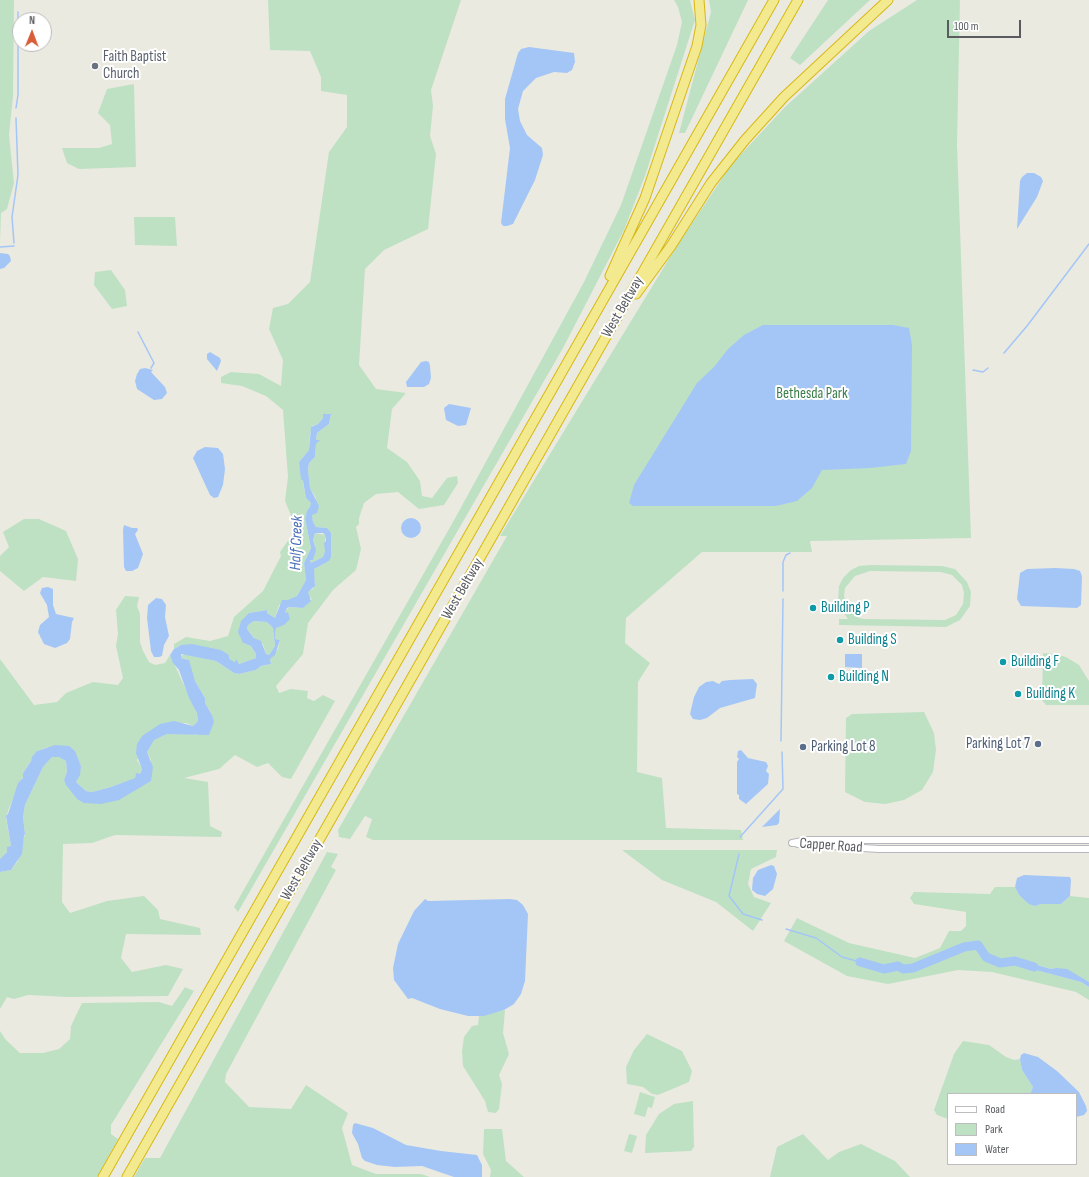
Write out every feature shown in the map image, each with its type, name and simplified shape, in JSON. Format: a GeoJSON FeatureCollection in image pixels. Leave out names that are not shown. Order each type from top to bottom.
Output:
{"type":"FeatureCollection","features":[{"type":"Feature","properties":{"kind":"highway"},"geometry":{"type":"LineString","coordinates":[[572,354],[622,253],[645,198],[700,36],[701,18],[699,0]]}},
{"type":"Feature","properties":{"kind":"highway","name":"West Beltway"},"geometry":{"type":"LineString","coordinates":[[103,1177],[774,0]]}},
{"type":"Feature","properties":{"kind":"highway","name":"West Beltway"},"geometry":{"type":"LineString","coordinates":[[127,1177],[798,0]]}},
{"type":"Feature","properties":{"kind":"highway"},"geometry":{"type":"LineString","coordinates":[[616,321],[671,246],[711,183],[745,140],[784,97],[888,0]]}},
{"type":"Feature","properties":{"kind":"street","name":"Capper Road"},"geometry":{"type":"LineString","coordinates":[[1089,840],[808,840],[792,843],[879,849],[1089,849]]}},
{"type":"Feature","properties":{"kind":"street"},"geometry":{"type":"LineString","coordinates":[[879,840],[879,849]]}},
{"type":"Feature","properties":{"kind":"green space"},"geometry":{"type":"Polygon","coordinates":[[[0,0],[14,0],[14,12],[12,12],[13,96],[9,135],[14,183],[7,209],[1,213],[0,243],[0,0]]]}},
{"type":"Feature","properties":{"kind":"green space"},"geometry":{"type":"Polygon","coordinates":[[[268,0],[461,0],[431,90],[433,106],[430,136],[436,154],[428,229],[384,250],[365,269],[359,365],[376,389],[406,393],[392,409],[387,448],[407,462],[420,481],[422,496],[432,498],[447,478],[457,476],[458,483],[444,505],[419,509],[398,492],[376,494],[364,503],[359,518],[359,524],[356,527],[361,549],[356,570],[333,590],[308,623],[303,654],[276,686],[279,693],[291,689],[308,691],[307,698],[314,701],[323,695],[335,701],[291,779],[282,777],[268,763],[257,767],[235,755],[219,769],[184,778],[208,782],[210,826],[222,832],[221,837],[115,835],[92,843],[63,844],[62,902],[70,913],[107,901],[144,896],[158,910],[160,919],[200,928],[201,935],[126,934],[121,958],[132,972],[166,965],[183,969],[168,996],[68,997],[28,995],[14,999],[7,997],[0,1009],[0,872],[11,870],[18,861],[25,834],[23,817],[25,805],[43,767],[52,757],[59,756],[66,761],[67,772],[64,780],[77,799],[151,781],[151,760],[147,752],[153,740],[167,734],[181,733],[198,735],[212,715],[205,703],[205,698],[195,681],[187,659],[181,658],[180,656],[186,654],[216,661],[234,673],[239,674],[256,670],[261,666],[271,664],[270,659],[278,649],[280,640],[275,639],[276,628],[287,609],[290,607],[303,608],[312,599],[307,595],[308,591],[313,589],[315,581],[313,574],[314,569],[329,561],[327,528],[316,527],[313,522],[312,515],[316,498],[310,488],[308,471],[309,463],[315,457],[316,444],[319,440],[316,440],[317,433],[329,424],[331,414],[323,418],[318,424],[312,426],[309,450],[299,462],[306,498],[311,503],[311,508],[305,519],[311,548],[304,563],[306,580],[297,596],[279,605],[275,618],[267,613],[267,610],[249,613],[243,643],[251,646],[256,654],[256,658],[239,664],[236,660],[235,662],[181,645],[174,649],[174,644],[186,637],[210,641],[228,636],[234,617],[263,591],[281,556],[280,552],[292,535],[292,518],[285,501],[288,477],[283,410],[266,396],[242,386],[221,383],[221,377],[231,372],[259,374],[281,386],[283,360],[269,329],[273,308],[288,304],[310,282],[329,152],[347,127],[347,95],[321,91],[321,77],[310,51],[270,50],[268,0]]]}},
{"type":"Feature","properties":{"kind":"green space"},"geometry":{"type":"Polygon","coordinates":[[[674,0],[690,0],[695,20],[645,176],[624,230],[563,348],[238,912],[234,907],[453,522],[584,282],[621,205],[677,45],[682,22],[678,7],[674,0]]]}},
{"type":"Feature","properties":{"kind":"green space"},"geometry":{"type":"Polygon","coordinates":[[[709,0],[748,0],[685,133],[679,133],[711,12],[709,0]]]}},
{"type":"Feature","properties":{"kind":"green space"},"geometry":{"type":"Polygon","coordinates":[[[828,0],[870,0],[800,65],[790,58],[828,0]]]}},
{"type":"Feature","properties":{"kind":"green space","name":"Bethesda Park"},"geometry":{"type":"Polygon","coordinates":[[[917,0],[960,0],[957,144],[971,538],[810,541],[812,552],[702,552],[626,618],[625,643],[650,663],[638,682],[637,772],[662,778],[666,828],[741,830],[743,840],[373,840],[366,837],[372,819],[365,816],[350,839],[339,837],[338,830],[507,536],[500,536],[675,249],[731,165],[785,107],[869,31],[917,0]]]}},
{"type":"Feature","properties":{"kind":"green space"},"geometry":{"type":"Polygon","coordinates":[[[134,84],[136,167],[79,169],[67,163],[62,148],[99,148],[112,144],[110,125],[98,113],[107,89],[134,84]]]}},
{"type":"Feature","properties":{"kind":"green space"},"geometry":{"type":"Polygon","coordinates":[[[134,217],[175,217],[177,246],[135,245],[134,217]]]}},
{"type":"Feature","properties":{"kind":"green space"},"geometry":{"type":"Polygon","coordinates":[[[111,270],[125,290],[127,306],[112,309],[94,285],[95,272],[111,270]]]}},
{"type":"Feature","properties":{"kind":"green space"},"geometry":{"type":"Polygon","coordinates":[[[24,519],[39,519],[66,531],[78,559],[76,581],[43,577],[24,591],[0,571],[0,556],[9,547],[3,532],[24,519]]]}},
{"type":"Feature","properties":{"kind":"green space"},"geometry":{"type":"Polygon","coordinates":[[[315,533],[325,535],[325,551],[323,557],[311,563],[310,562],[315,546],[313,540],[315,533]]]}},
{"type":"Feature","properties":{"kind":"green space"},"geometry":{"type":"Polygon","coordinates":[[[859,566],[942,566],[955,569],[967,582],[971,592],[970,606],[960,620],[946,627],[839,625],[839,619],[848,619],[838,602],[839,586],[843,578],[851,570],[859,566]],[[870,571],[855,576],[845,588],[844,596],[848,609],[859,618],[864,619],[945,620],[956,615],[963,604],[964,593],[962,585],[952,575],[941,572],[870,571]]]}},
{"type":"Feature","properties":{"kind":"green space"},"geometry":{"type":"Polygon","coordinates":[[[125,596],[139,597],[137,606],[140,614],[140,642],[149,662],[155,665],[165,663],[170,655],[197,713],[198,721],[193,726],[186,723],[160,724],[137,760],[142,768],[140,774],[135,776],[136,778],[92,792],[86,791],[76,782],[81,766],[78,760],[48,747],[37,751],[23,773],[23,777],[9,808],[6,818],[11,846],[0,859],[0,659],[34,705],[57,702],[66,693],[93,682],[118,685],[123,678],[116,646],[118,634],[116,610],[125,596]]]}},
{"type":"Feature","properties":{"kind":"green space"},"geometry":{"type":"Polygon","coordinates":[[[254,621],[267,622],[273,628],[275,646],[269,655],[266,654],[263,644],[255,639],[247,629],[248,625],[254,621]]]}},
{"type":"Feature","properties":{"kind":"green space"},"geometry":{"type":"Polygon","coordinates":[[[1043,653],[1066,657],[1079,665],[1089,681],[1089,705],[1046,705],[1042,700],[1043,653]]]}},
{"type":"Feature","properties":{"kind":"green space"},"geometry":{"type":"Polygon","coordinates":[[[924,712],[934,733],[936,750],[933,772],[922,790],[904,800],[885,804],[865,802],[845,792],[846,718],[852,714],[924,712]]]}},
{"type":"Feature","properties":{"kind":"green space"},"geometry":{"type":"Polygon","coordinates":[[[622,850],[777,850],[776,857],[751,869],[748,884],[754,897],[771,903],[753,931],[716,902],[662,880],[622,850]]]}},
{"type":"Feature","properties":{"kind":"green space"},"geometry":{"type":"Polygon","coordinates":[[[327,852],[338,854],[331,867],[336,870],[226,1074],[225,1082],[249,1107],[291,1109],[306,1085],[348,1113],[342,1128],[352,1165],[376,1174],[421,1174],[430,1177],[134,1177],[145,1158],[160,1158],[327,852]]]}},
{"type":"Feature","properties":{"kind":"green space"},"geometry":{"type":"Polygon","coordinates":[[[995,887],[1015,887],[1019,895],[1035,906],[1041,904],[1061,904],[1070,896],[1089,898],[1089,982],[1056,968],[1051,969],[1023,961],[1022,966],[1081,982],[1089,987],[1089,1000],[1076,992],[992,972],[958,970],[888,984],[847,976],[784,941],[797,918],[849,943],[915,958],[940,948],[949,931],[961,931],[966,926],[966,912],[914,904],[910,898],[914,892],[990,894],[995,887]]]}},
{"type":"Feature","properties":{"kind":"green space"},"geometry":{"type":"Polygon","coordinates":[[[185,987],[194,991],[111,1125],[111,1134],[118,1139],[97,1177],[0,1177],[0,1031],[6,1040],[20,1053],[43,1053],[59,1049],[70,1039],[71,1026],[82,1003],[159,1002],[172,1006],[185,987]]]}},
{"type":"Feature","properties":{"kind":"green space"},"geometry":{"type":"Polygon","coordinates":[[[505,1010],[503,1033],[509,1054],[499,1075],[502,1084],[499,1109],[496,1113],[488,1112],[485,1101],[463,1066],[462,1051],[464,1037],[472,1026],[478,1025],[479,1016],[505,1010]]]}},
{"type":"Feature","properties":{"kind":"green space"},"geometry":{"type":"Polygon","coordinates":[[[647,1034],[682,1051],[692,1071],[689,1082],[658,1095],[652,1094],[643,1087],[627,1084],[626,1067],[634,1050],[647,1034]]]}},
{"type":"Feature","properties":{"kind":"green space"},"geometry":{"type":"Polygon","coordinates":[[[963,1041],[989,1045],[1006,1057],[1014,1060],[1020,1059],[1022,1070],[1033,1087],[1030,1093],[947,1093],[947,1119],[937,1115],[934,1110],[954,1054],[963,1041]]]}},
{"type":"Feature","properties":{"kind":"green space"},"geometry":{"type":"Polygon","coordinates":[[[640,1092],[655,1097],[652,1108],[648,1107],[645,1117],[634,1114],[640,1092]]]}},
{"type":"Feature","properties":{"kind":"green space"},"geometry":{"type":"Polygon","coordinates":[[[693,1101],[694,1147],[691,1151],[645,1153],[646,1135],[659,1114],[674,1104],[693,1101]]]}},
{"type":"Feature","properties":{"kind":"green space"},"geometry":{"type":"Polygon","coordinates":[[[484,1129],[502,1129],[506,1161],[524,1177],[490,1177],[491,1170],[483,1154],[484,1129]]]}},
{"type":"Feature","properties":{"kind":"green space"},"geometry":{"type":"Polygon","coordinates":[[[629,1134],[637,1136],[632,1153],[624,1151],[629,1134]]]}},
{"type":"Feature","properties":{"kind":"green space"},"geometry":{"type":"Polygon","coordinates":[[[803,1134],[828,1160],[839,1152],[861,1144],[895,1161],[910,1177],[770,1177],[777,1147],[803,1134]]]}},
{"type":"Feature","properties":{"kind":"water"},"geometry":{"type":"Polygon","coordinates":[[[529,47],[574,53],[575,62],[572,70],[567,73],[554,72],[536,78],[523,91],[518,109],[520,121],[527,135],[542,148],[543,155],[535,180],[513,224],[503,226],[501,223],[510,148],[505,119],[505,99],[518,53],[521,49],[529,47]]]}},
{"type":"Feature","properties":{"kind":"water"},"geometry":{"type":"Polygon","coordinates":[[[1027,173],[1034,173],[1041,177],[1043,181],[1037,197],[1017,229],[1020,181],[1027,173]]]}},
{"type":"Feature","properties":{"kind":"water"},"geometry":{"type":"Polygon","coordinates":[[[0,253],[8,254],[11,261],[4,268],[0,269],[0,253]]]}},
{"type":"Feature","properties":{"kind":"water"},"geometry":{"type":"Polygon","coordinates":[[[763,325],[893,325],[909,328],[912,345],[911,451],[906,464],[870,468],[822,470],[812,488],[797,501],[776,506],[633,506],[629,503],[634,485],[697,383],[714,367],[728,349],[744,335],[763,325]]]}},
{"type":"Feature","properties":{"kind":"water"},"geometry":{"type":"Polygon","coordinates":[[[210,352],[220,358],[221,361],[217,371],[207,359],[207,354],[210,352]]]}},
{"type":"Feature","properties":{"kind":"water"},"geometry":{"type":"Polygon","coordinates":[[[421,362],[429,362],[430,366],[431,378],[429,384],[424,387],[407,387],[406,382],[421,362]]]}},
{"type":"Feature","properties":{"kind":"water"},"geometry":{"type":"Polygon","coordinates":[[[145,368],[153,370],[151,372],[165,387],[167,393],[162,399],[154,400],[137,389],[135,381],[137,374],[140,369],[145,368]]]}},
{"type":"Feature","properties":{"kind":"water"},"geometry":{"type":"Polygon","coordinates":[[[449,404],[471,408],[466,425],[458,426],[446,420],[444,408],[449,404]]]}},
{"type":"Feature","properties":{"kind":"water"},"geometry":{"type":"Polygon","coordinates":[[[323,414],[331,414],[329,424],[317,433],[316,440],[320,440],[316,444],[315,457],[309,463],[308,470],[310,488],[319,506],[317,513],[312,515],[313,522],[316,527],[327,528],[331,533],[331,557],[329,561],[314,569],[315,586],[308,592],[311,601],[303,608],[287,608],[285,613],[288,612],[290,619],[284,625],[276,628],[275,639],[280,640],[275,655],[270,659],[271,664],[261,666],[256,670],[239,674],[234,673],[216,661],[181,654],[181,658],[189,660],[195,681],[205,698],[205,703],[212,715],[214,722],[209,735],[167,734],[154,740],[147,752],[153,767],[151,781],[119,800],[101,804],[84,803],[77,799],[64,780],[67,772],[66,761],[59,757],[52,757],[43,767],[25,805],[23,817],[25,834],[22,854],[11,870],[0,872],[0,859],[7,852],[7,847],[11,846],[6,816],[18,783],[23,778],[23,773],[37,751],[55,745],[69,746],[75,751],[81,766],[80,775],[76,782],[86,791],[92,792],[111,787],[135,778],[136,773],[140,774],[142,769],[136,753],[137,744],[142,736],[160,724],[174,721],[193,726],[198,721],[197,713],[189,698],[179,670],[173,663],[170,655],[174,649],[181,645],[192,644],[221,650],[229,655],[229,659],[235,662],[236,659],[239,664],[256,658],[256,654],[251,646],[243,643],[238,632],[241,621],[249,613],[267,610],[267,613],[275,618],[282,600],[288,600],[297,596],[306,580],[304,563],[311,548],[305,519],[311,503],[306,498],[303,481],[301,479],[299,462],[309,450],[311,427],[318,424],[323,418],[323,414]],[[315,533],[313,540],[316,550],[313,560],[310,560],[311,563],[323,557],[325,551],[325,535],[323,533],[315,533]],[[254,621],[248,625],[247,629],[254,638],[261,641],[266,654],[269,655],[275,646],[273,628],[267,622],[254,621]]]}},
{"type":"Feature","properties":{"kind":"water"},"geometry":{"type":"Polygon","coordinates":[[[205,447],[218,448],[223,454],[225,469],[223,485],[218,497],[214,498],[210,495],[193,458],[197,451],[205,447]]]}},
{"type":"Feature","properties":{"kind":"water"},"geometry":{"type":"Polygon","coordinates":[[[411,518],[418,521],[421,528],[418,535],[411,538],[404,535],[401,528],[404,521],[411,518]]]}},
{"type":"Feature","properties":{"kind":"water"},"geometry":{"type":"Polygon","coordinates":[[[124,525],[137,528],[138,530],[135,534],[143,554],[138,568],[132,571],[126,571],[124,567],[124,525]]]}},
{"type":"Feature","properties":{"kind":"water"},"geometry":{"type":"Polygon","coordinates":[[[1027,569],[1074,569],[1080,571],[1082,576],[1081,605],[1077,608],[1021,606],[1017,599],[1020,573],[1027,569]]]}},
{"type":"Feature","properties":{"kind":"water"},"geometry":{"type":"Polygon","coordinates":[[[48,587],[53,589],[53,605],[56,614],[74,618],[72,622],[70,639],[67,643],[55,648],[44,644],[38,632],[40,625],[49,617],[47,605],[40,593],[42,588],[48,587]]]}},
{"type":"Feature","properties":{"kind":"water"},"geometry":{"type":"Polygon","coordinates":[[[156,598],[162,599],[166,605],[165,617],[169,636],[164,645],[162,656],[159,657],[154,657],[151,651],[147,618],[148,605],[156,598]]]}},
{"type":"Feature","properties":{"kind":"water"},"geometry":{"type":"Polygon","coordinates":[[[845,654],[862,654],[862,668],[845,667],[845,654]]]}},
{"type":"Feature","properties":{"kind":"water"},"geometry":{"type":"Polygon","coordinates":[[[753,679],[757,684],[755,698],[720,708],[707,718],[700,720],[693,719],[690,714],[694,697],[699,687],[706,682],[713,681],[719,684],[722,681],[753,679]]]}},
{"type":"Feature","properties":{"kind":"water"},"geometry":{"type":"Polygon","coordinates":[[[741,750],[748,758],[766,762],[768,766],[766,771],[769,774],[768,784],[746,804],[739,799],[739,795],[737,794],[737,762],[739,759],[737,757],[738,751],[741,750]]]}},
{"type":"Feature","properties":{"kind":"water"},"geometry":{"type":"Polygon","coordinates":[[[780,809],[779,823],[777,825],[762,827],[780,809]]]}},
{"type":"Feature","properties":{"kind":"water"},"geometry":{"type":"Polygon","coordinates":[[[771,865],[774,866],[777,874],[773,889],[765,896],[757,894],[752,890],[753,878],[758,870],[771,865]]]}},
{"type":"Feature","properties":{"kind":"water"},"geometry":{"type":"Polygon","coordinates":[[[1024,875],[1070,877],[1070,896],[1061,904],[1041,904],[1035,906],[1029,904],[1019,895],[1015,887],[1017,878],[1024,875]]]}},
{"type":"Feature","properties":{"kind":"water"},"geometry":{"type":"Polygon","coordinates":[[[425,899],[428,901],[510,899],[517,900],[523,905],[528,914],[525,981],[521,994],[514,1004],[504,1010],[484,1016],[468,1016],[440,1009],[412,998],[408,999],[394,980],[393,968],[398,944],[414,911],[425,899]]]}},
{"type":"Feature","properties":{"kind":"water"},"geometry":{"type":"Polygon","coordinates":[[[1023,961],[1051,969],[1067,969],[1089,982],[1089,987],[1081,982],[1021,966],[1023,961]]]}},
{"type":"Feature","properties":{"kind":"water"},"geometry":{"type":"Polygon","coordinates":[[[1024,1053],[1038,1057],[1057,1071],[1079,1092],[1086,1106],[1087,1111],[1084,1115],[1077,1117],[1077,1093],[1030,1093],[1033,1087],[1022,1070],[1020,1059],[1021,1055],[1024,1053]]]}},
{"type":"Feature","properties":{"kind":"water"},"geometry":{"type":"Polygon","coordinates":[[[355,1123],[373,1128],[406,1145],[477,1155],[482,1165],[482,1177],[454,1177],[422,1166],[395,1167],[377,1165],[365,1161],[362,1158],[358,1144],[352,1133],[353,1125],[355,1123]]]}},
{"type":"Feature","properties":{"kind":"waterway"},"geometry":{"type":"LineString","coordinates":[[16,108],[18,95],[18,52]]}},
{"type":"Feature","properties":{"kind":"waterway"},"geometry":{"type":"LineString","coordinates":[[14,243],[12,217],[18,175],[16,118]]}},
{"type":"Feature","properties":{"kind":"waterway"},"geometry":{"type":"LineString","coordinates":[[1004,353],[1027,326],[1089,244]]}},
{"type":"Feature","properties":{"kind":"waterway"},"geometry":{"type":"LineString","coordinates":[[0,247],[14,246]]}},
{"type":"Feature","properties":{"kind":"waterway"},"geometry":{"type":"LineString","coordinates":[[138,332],[154,363],[151,368]]}},
{"type":"Feature","properties":{"kind":"waterway"},"geometry":{"type":"LineString","coordinates":[[973,370],[983,372],[988,368]]}},
{"type":"Feature","properties":{"kind":"waterway"},"geometry":{"type":"LineString","coordinates":[[783,591],[783,562],[786,555],[790,553]]}},
{"type":"Feature","properties":{"kind":"waterway"},"geometry":{"type":"LineString","coordinates":[[781,741],[783,599]]}},
{"type":"Feature","properties":{"kind":"waterway"},"geometry":{"type":"LineString","coordinates":[[740,837],[783,789],[782,752]]}},
{"type":"Feature","properties":{"kind":"waterway"},"geometry":{"type":"LineString","coordinates":[[739,854],[729,896],[743,914],[762,920]]}},
{"type":"Feature","properties":{"kind":"waterway"},"geometry":{"type":"LineString","coordinates":[[786,929],[816,938],[842,957],[860,962]]}},
{"type":"Feature","properties":{"kind":"waterway"},"geometry":{"type":"LineString","coordinates":[[860,962],[884,969],[898,966],[903,969],[913,968],[964,947],[978,945],[986,957],[1000,963],[1015,961],[1034,967]]}},
{"type":"Feature","properties":{"kind":"place","name":"Faith Baptist Church"},"geometry":{"type":"Point","coordinates":[95,66]}},
{"type":"Feature","properties":{"kind":"place","name":"Building P"},"geometry":{"type":"Point","coordinates":[813,608]}},
{"type":"Feature","properties":{"kind":"place","name":"Building S"},"geometry":{"type":"Point","coordinates":[840,640]}},
{"type":"Feature","properties":{"kind":"place","name":"Building F"},"geometry":{"type":"Point","coordinates":[1003,662]}},
{"type":"Feature","properties":{"kind":"place","name":"Building N"},"geometry":{"type":"Point","coordinates":[831,677]}},
{"type":"Feature","properties":{"kind":"place","name":"Building K"},"geometry":{"type":"Point","coordinates":[1018,694]}},
{"type":"Feature","properties":{"kind":"place","name":"Parking Lot 7"},"geometry":{"type":"Point","coordinates":[1038,744]}},
{"type":"Feature","properties":{"kind":"place","name":"Parking Lot 8"},"geometry":{"type":"Point","coordinates":[803,747]}},
{"type":"Feature","properties":{"kind":"water label","name":"Half Creek"},"geometry":{"type":"Point","coordinates":[297,543]}}]}
